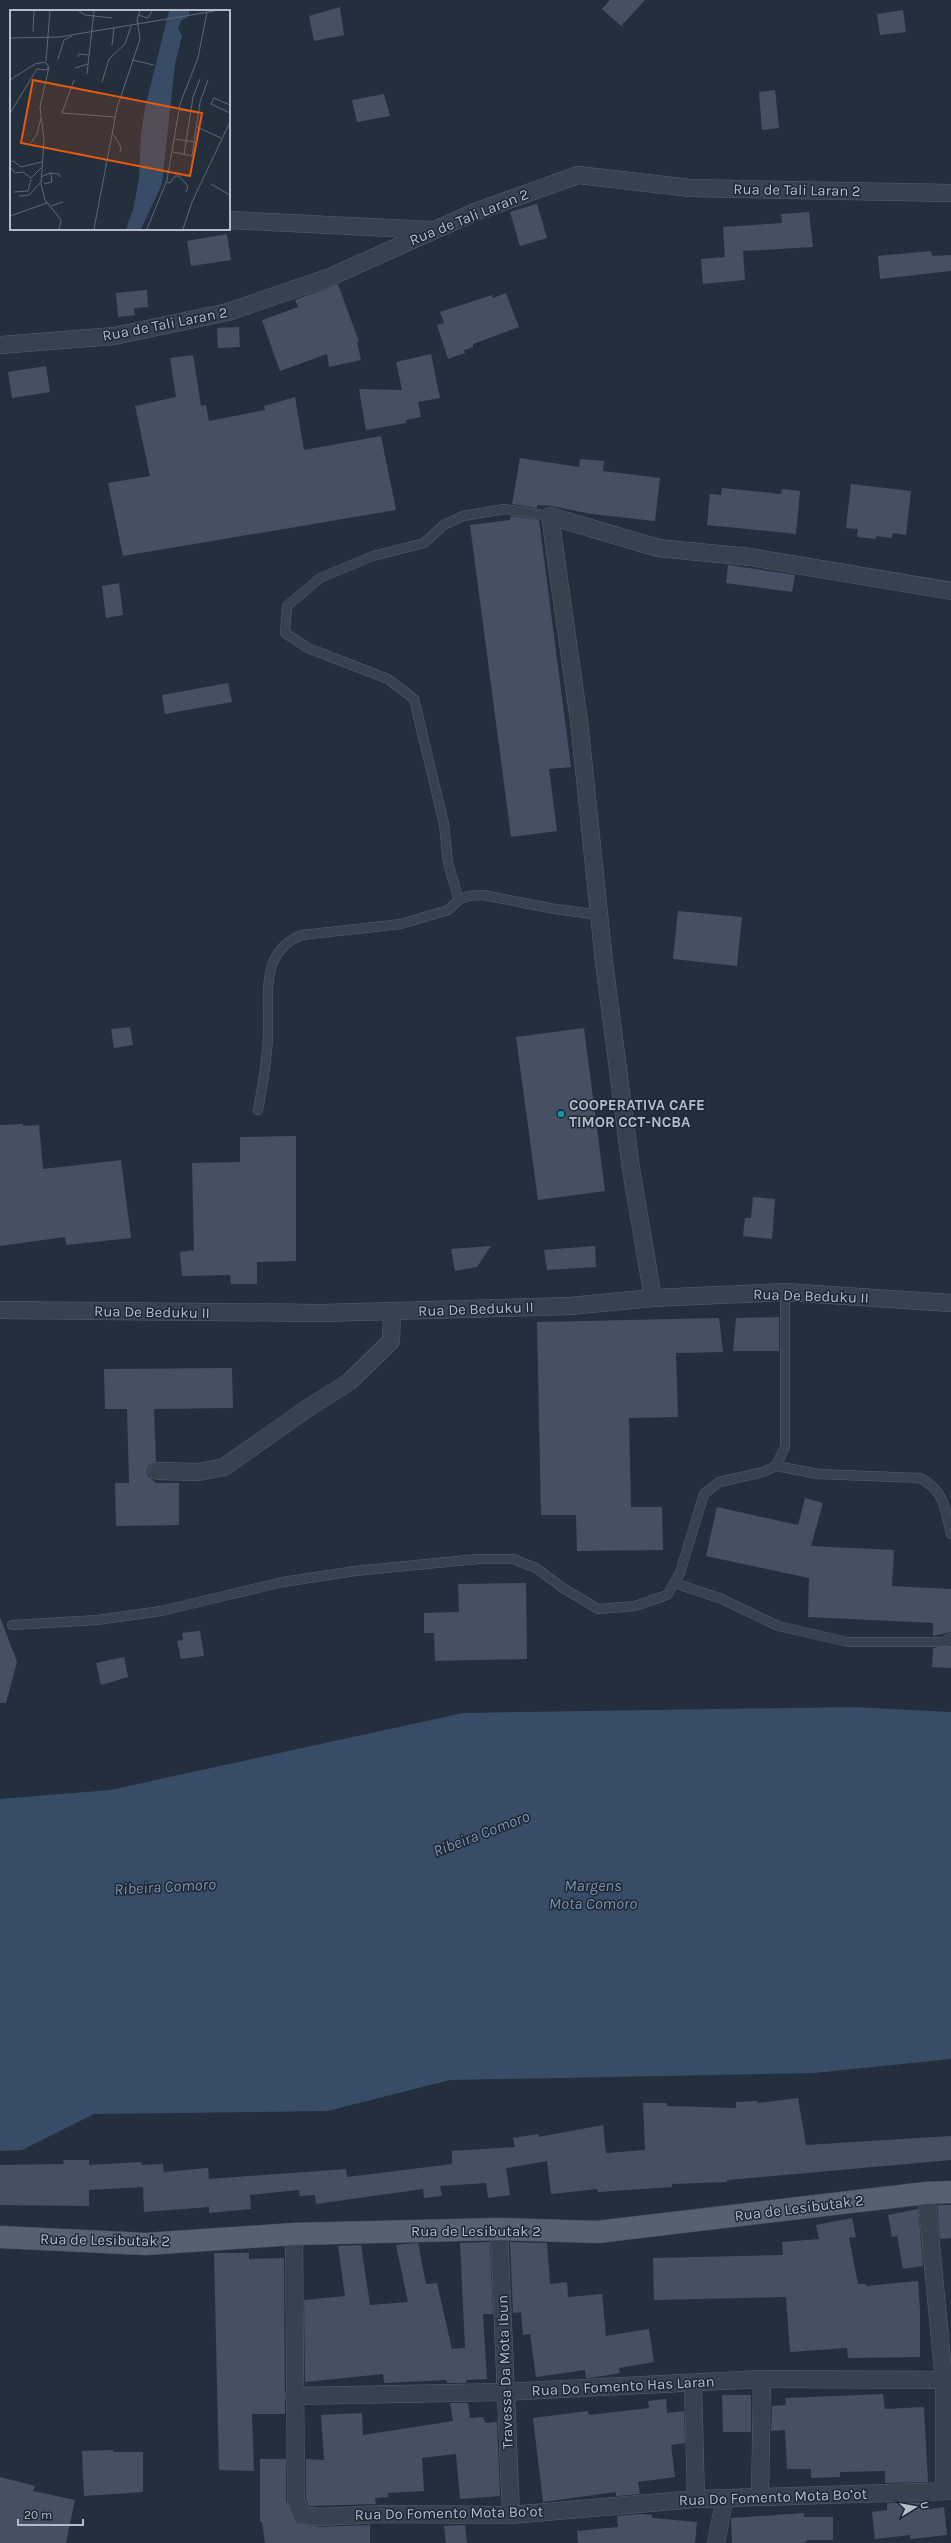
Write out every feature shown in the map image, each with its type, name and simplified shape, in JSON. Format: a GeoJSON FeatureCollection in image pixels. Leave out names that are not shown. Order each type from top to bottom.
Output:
{"type":"FeatureCollection","features":[{"type":"Feature","properties":{"kind":"main road","name":"Rua de Lesibutak 2"},"geometry":{"type":"LineString","coordinates":[[0,2237],[146,2244],[294,2234],[499,2229],[597,2232],[926,2193],[951,2192]]}},
{"type":"Feature","properties":{"kind":"street","name":"Rua de Tali Laran 2"},"geometry":{"type":"LineString","coordinates":[[0,345],[114,336],[228,312],[330,277],[475,212],[578,175],[690,188],[951,193]]}},
{"type":"Feature","properties":{"kind":"street"},"geometry":{"type":"LineString","coordinates":[[230,220],[306,222],[397,230],[435,230]]}},
{"type":"Feature","properties":{"kind":"street"},"geometry":{"type":"LineString","coordinates":[[652,1298],[631,1169],[600,915],[579,721],[550,516],[658,548],[750,557],[951,591]]}},
{"type":"Feature","properties":{"kind":"street","name":"Rua De Beduku II"},"geometry":{"type":"LineString","coordinates":[[0,1310],[322,1313],[570,1306],[652,1298],[785,1292],[951,1303]]}},
{"type":"Feature","properties":{"kind":"street"},"geometry":{"type":"LineString","coordinates":[[156,1470],[199,1472],[224,1467],[308,1408],[349,1382],[391,1341],[392,1311]]}},
{"type":"Feature","properties":{"kind":"street"},"geometry":{"type":"LineString","coordinates":[[926,2193],[948,2381],[948,2491]]}},
{"type":"Feature","properties":{"kind":"street","name":"Travessa Da Mota Ibun"},"geometry":{"type":"LineString","coordinates":[[499,2229],[510,2515]]}},
{"type":"Feature","properties":{"kind":"street","name":"Rua Do Fomento Mota Bo’ot"},"geometry":{"type":"LineString","coordinates":[[294,2234],[294,2396],[296,2501],[302,2515],[320,2517],[382,2514],[510,2515],[696,2499],[948,2491]]}},
{"type":"Feature","properties":{"kind":"street"},"geometry":{"type":"LineString","coordinates":[[760,2497],[762,2378]]}},
{"type":"Feature","properties":{"kind":"street","name":"Rua Do Fomento Has Laran"},"geometry":{"type":"LineString","coordinates":[[294,2396],[505,2392],[693,2384],[762,2378],[948,2381]]}},
{"type":"Feature","properties":{"kind":"street"},"geometry":{"type":"LineString","coordinates":[[693,2384],[696,2499]]}},
{"type":"Feature","properties":{"kind":"street"},"geometry":{"type":"LineString","coordinates":[[716,2543],[725,2498]]}},
{"type":"Feature","properties":{"kind":"lane"},"geometry":{"type":"LineString","coordinates":[[459,900],[448,863],[444,824],[414,699],[388,679],[308,648],[286,633],[287,606],[320,578],[373,556],[424,543],[444,525],[464,516],[504,509],[550,516]]}},
{"type":"Feature","properties":{"kind":"lane"},"geometry":{"type":"LineString","coordinates":[[258,1110],[266,1064],[268,1031],[266,1003],[269,979],[273,959],[279,949],[290,940],[302,935],[401,924],[448,910],[459,900],[468,896],[483,894],[555,909],[600,915]]}},
{"type":"Feature","properties":{"kind":"lane"},"geometry":{"type":"LineString","coordinates":[[776,1466],[785,1447],[785,1292]]}},
{"type":"Feature","properties":{"kind":"lane"},"geometry":{"type":"LineString","coordinates":[[12,1625],[97,1620],[161,1610],[283,1582],[355,1571],[478,1559],[513,1559],[536,1568],[563,1588],[598,1609],[635,1606],[667,1595],[680,1573],[704,1494],[719,1482],[763,1472],[776,1466],[818,1474],[920,1478],[933,1485],[941,1494],[951,1534]]}},
{"type":"Feature","properties":{"kind":"lane"},"geometry":{"type":"LineString","coordinates":[[674,1583],[722,1599],[778,1626],[848,1642],[942,1642],[951,1638]]}},
{"type":"Feature","properties":{"kind":"water","name":"Margens Mota Comoro"},"geometry":{"type":"Polygon","coordinates":[[[853,1707],[951,1712],[951,2059],[814,2073],[450,2080],[327,2111],[94,2114],[22,2150],[0,2151],[0,1799],[110,1790],[463,1713],[853,1707]]]}},
{"type":"Feature","properties":{"kind":"building"},"geometry":{"type":"Polygon","coordinates":[[[610,0],[645,0],[621,26],[602,9],[610,0]]]}},
{"type":"Feature","properties":{"kind":"building"},"geometry":{"type":"Polygon","coordinates":[[[340,7],[344,35],[314,41],[309,16],[340,7]]]}},
{"type":"Feature","properties":{"kind":"building"},"geometry":{"type":"Polygon","coordinates":[[[903,10],[906,32],[880,35],[877,14],[903,10]]]}},
{"type":"Feature","properties":{"kind":"building"},"geometry":{"type":"Polygon","coordinates":[[[775,90],[779,128],[762,130],[759,92],[775,90]]]}},
{"type":"Feature","properties":{"kind":"building"},"geometry":{"type":"Polygon","coordinates":[[[384,94],[390,116],[357,122],[352,100],[384,94]]]}},
{"type":"Feature","properties":{"kind":"building"},"geometry":{"type":"Polygon","coordinates":[[[537,204],[547,238],[520,246],[510,212],[537,204]]]}},
{"type":"Feature","properties":{"kind":"building"},"geometry":{"type":"Polygon","coordinates":[[[809,212],[813,247],[743,251],[745,280],[703,284],[701,259],[725,257],[723,227],[782,223],[781,214],[809,212]]]}},
{"type":"Feature","properties":{"kind":"building"},"geometry":{"type":"Polygon","coordinates":[[[227,234],[231,260],[191,266],[187,241],[227,234]]]}},
{"type":"Feature","properties":{"kind":"building"},"geometry":{"type":"Polygon","coordinates":[[[931,251],[932,256],[951,255],[951,271],[880,279],[878,256],[931,251]]]}},
{"type":"Feature","properties":{"kind":"building"},"geometry":{"type":"Polygon","coordinates":[[[338,284],[359,342],[357,342],[361,360],[329,367],[327,354],[280,371],[262,320],[298,307],[295,300],[338,284]]]}},
{"type":"Feature","properties":{"kind":"building"},"geometry":{"type":"Polygon","coordinates":[[[147,290],[148,307],[134,308],[135,315],[118,317],[116,293],[147,290]]]}},
{"type":"Feature","properties":{"kind":"building"},"geometry":{"type":"Polygon","coordinates":[[[506,293],[519,327],[473,344],[473,347],[464,350],[465,353],[448,359],[437,325],[444,323],[440,312],[492,295],[493,298],[506,293]]]}},
{"type":"Feature","properties":{"kind":"building"},"geometry":{"type":"Polygon","coordinates":[[[239,327],[240,347],[218,348],[217,328],[239,327]]]}},
{"type":"Feature","properties":{"kind":"building"},"geometry":{"type":"Polygon","coordinates":[[[431,354],[440,398],[418,402],[421,417],[406,420],[406,423],[366,430],[359,389],[402,390],[396,362],[431,354]]]}},
{"type":"Feature","properties":{"kind":"building"},"geometry":{"type":"Polygon","coordinates":[[[193,355],[201,406],[206,405],[209,421],[265,410],[264,406],[295,397],[304,450],[381,436],[396,510],[123,556],[108,483],[150,476],[135,406],[176,397],[170,358],[193,355]]]}},
{"type":"Feature","properties":{"kind":"building"},"geometry":{"type":"Polygon","coordinates":[[[46,366],[50,392],[12,398],[8,372],[46,366]]]}},
{"type":"Feature","properties":{"kind":"building"},"geometry":{"type":"Polygon","coordinates":[[[520,458],[579,467],[580,459],[604,461],[603,471],[660,478],[655,521],[591,514],[552,506],[537,505],[537,508],[512,504],[520,458]]]}},
{"type":"Feature","properties":{"kind":"building"},"geometry":{"type":"Polygon","coordinates":[[[851,484],[911,491],[906,535],[893,533],[892,538],[876,536],[876,539],[857,537],[858,529],[846,528],[851,484]]]}},
{"type":"Feature","properties":{"kind":"building"},"geometry":{"type":"Polygon","coordinates":[[[722,488],[781,494],[782,489],[800,491],[796,534],[707,525],[710,494],[721,495],[722,488]]]}},
{"type":"Feature","properties":{"kind":"building"},"geometry":{"type":"Polygon","coordinates":[[[511,516],[539,520],[571,767],[549,769],[557,831],[511,837],[470,525],[510,520],[511,516]]]}},
{"type":"Feature","properties":{"kind":"building"},"geometry":{"type":"Polygon","coordinates":[[[728,565],[795,575],[792,592],[726,583],[728,565]]]}},
{"type":"Feature","properties":{"kind":"building"},"geometry":{"type":"Polygon","coordinates":[[[119,583],[123,615],[106,618],[102,586],[119,583]]]}},
{"type":"Feature","properties":{"kind":"building"},"geometry":{"type":"Polygon","coordinates":[[[228,683],[232,702],[165,714],[162,695],[228,683]]]}},
{"type":"Feature","properties":{"kind":"building"},"geometry":{"type":"Polygon","coordinates":[[[678,911],[742,917],[737,966],[673,959],[678,911]]]}},
{"type":"Feature","properties":{"kind":"building"},"geometry":{"type":"Polygon","coordinates":[[[130,1027],[133,1045],[114,1048],[111,1029],[130,1027]]]}},
{"type":"Feature","properties":{"kind":"building","name":"COOPERATIVA CAFE TIMOR CCT-NCBA"},"geometry":{"type":"Polygon","coordinates":[[[584,1028],[605,1191],[538,1200],[516,1037],[584,1028]]]}},
{"type":"Feature","properties":{"kind":"building"},"geometry":{"type":"Polygon","coordinates":[[[23,1124],[23,1126],[39,1125],[43,1169],[121,1160],[131,1238],[66,1245],[65,1237],[0,1246],[0,1125],[23,1124]]]}},
{"type":"Feature","properties":{"kind":"building"},"geometry":{"type":"Polygon","coordinates":[[[296,1136],[296,1261],[257,1262],[257,1284],[231,1284],[230,1275],[182,1276],[180,1252],[194,1250],[192,1163],[240,1162],[240,1137],[296,1136]]]}},
{"type":"Feature","properties":{"kind":"building"},"geometry":{"type":"Polygon","coordinates":[[[753,1197],[775,1199],[772,1239],[743,1236],[745,1218],[751,1218],[753,1197]]]}},
{"type":"Feature","properties":{"kind":"building"},"geometry":{"type":"Polygon","coordinates":[[[491,1246],[477,1267],[455,1271],[451,1249],[491,1246]]]}},
{"type":"Feature","properties":{"kind":"building"},"geometry":{"type":"Polygon","coordinates":[[[595,1246],[596,1267],[547,1270],[544,1250],[595,1246]]]}},
{"type":"Feature","properties":{"kind":"building"},"geometry":{"type":"Polygon","coordinates":[[[779,1317],[779,1351],[733,1351],[736,1318],[779,1317]]]}},
{"type":"Feature","properties":{"kind":"building"},"geometry":{"type":"Polygon","coordinates":[[[719,1318],[723,1352],[676,1353],[678,1417],[629,1418],[631,1507],[662,1507],[663,1550],[577,1551],[576,1515],[541,1515],[537,1322],[719,1318]]]}},
{"type":"Feature","properties":{"kind":"building"},"geometry":{"type":"Polygon","coordinates":[[[232,1368],[233,1408],[154,1409],[156,1461],[149,1465],[147,1471],[148,1476],[156,1483],[179,1483],[179,1525],[116,1526],[115,1483],[129,1483],[127,1409],[105,1409],[104,1369],[232,1368]]]}},
{"type":"Feature","properties":{"kind":"building"},"geometry":{"type":"Polygon","coordinates":[[[805,1498],[823,1503],[811,1546],[894,1550],[892,1586],[951,1589],[951,1632],[933,1636],[933,1623],[808,1617],[809,1578],[706,1556],[717,1507],[798,1525],[805,1498]]]}},
{"type":"Feature","properties":{"kind":"building"},"geometry":{"type":"Polygon","coordinates":[[[526,1583],[527,1659],[435,1661],[434,1633],[424,1633],[424,1613],[459,1612],[458,1584],[526,1583]]]}},
{"type":"Feature","properties":{"kind":"building"},"geometry":{"type":"Polygon","coordinates":[[[0,1617],[17,1662],[6,1703],[0,1703],[0,1617]]]}},
{"type":"Feature","properties":{"kind":"building"},"geometry":{"type":"Polygon","coordinates":[[[200,1631],[204,1656],[181,1659],[177,1641],[183,1640],[182,1633],[200,1631]]]}},
{"type":"Feature","properties":{"kind":"building"},"geometry":{"type":"Polygon","coordinates":[[[951,1645],[951,1668],[932,1667],[933,1648],[951,1645]]]}},
{"type":"Feature","properties":{"kind":"building"},"geometry":{"type":"Polygon","coordinates":[[[124,1657],[128,1677],[101,1685],[96,1663],[124,1657]]]}},
{"type":"Feature","properties":{"kind":"building"},"geometry":{"type":"Polygon","coordinates":[[[798,2098],[806,2145],[951,2136],[951,2160],[727,2180],[727,2182],[672,2184],[672,2187],[598,2192],[597,2189],[551,2194],[547,2161],[506,2168],[510,2195],[488,2198],[486,2183],[440,2186],[442,2196],[424,2198],[423,2189],[316,2204],[315,2195],[300,2196],[299,2190],[250,2195],[251,2209],[209,2213],[209,2207],[144,2212],[143,2187],[89,2190],[89,2206],[0,2205],[0,2165],[64,2164],[63,2160],[89,2160],[89,2165],[141,2162],[142,2165],[163,2164],[164,2172],[208,2168],[209,2179],[346,2169],[347,2177],[452,2164],[452,2151],[515,2147],[513,2138],[538,2134],[539,2137],[603,2125],[606,2153],[645,2150],[643,2103],[667,2103],[667,2106],[736,2108],[736,2102],[757,2101],[758,2103],[798,2098]]]}},
{"type":"Feature","properties":{"kind":"building"},"geometry":{"type":"Polygon","coordinates":[[[937,2205],[951,2205],[951,2238],[940,2239],[937,2205]]]}},
{"type":"Feature","properties":{"kind":"building"},"geometry":{"type":"Polygon","coordinates":[[[918,2209],[923,2266],[903,2269],[897,2236],[892,2237],[888,2215],[918,2209]]]}},
{"type":"Feature","properties":{"kind":"building"},"geometry":{"type":"Polygon","coordinates":[[[852,2218],[856,2237],[849,2238],[858,2284],[866,2284],[866,2286],[918,2281],[920,2310],[920,2357],[848,2358],[847,2348],[790,2352],[786,2297],[654,2300],[653,2258],[783,2255],[782,2242],[819,2239],[816,2225],[852,2218]]]}},
{"type":"Feature","properties":{"kind":"building"},"geometry":{"type":"Polygon","coordinates":[[[490,2242],[493,2314],[483,2314],[487,2379],[466,2380],[466,2383],[447,2383],[446,2380],[384,2383],[383,2374],[305,2382],[304,2300],[345,2296],[338,2246],[361,2245],[370,2305],[408,2302],[396,2245],[418,2243],[426,2284],[437,2283],[452,2349],[465,2348],[460,2243],[490,2242]]]}},
{"type":"Feature","properties":{"kind":"building"},"geometry":{"type":"Polygon","coordinates":[[[510,2242],[547,2243],[550,2284],[567,2282],[568,2297],[602,2294],[606,2336],[649,2329],[654,2362],[619,2368],[620,2373],[596,2377],[586,2378],[585,2370],[536,2377],[530,2334],[523,2335],[521,2312],[513,2313],[510,2242]]]}},
{"type":"Feature","properties":{"kind":"building"},"geometry":{"type":"Polygon","coordinates":[[[214,2253],[249,2253],[249,2259],[284,2258],[285,2414],[252,2414],[254,2471],[219,2470],[214,2253]]]}},
{"type":"Feature","properties":{"kind":"building"},"geometry":{"type":"Polygon","coordinates":[[[883,2394],[885,2409],[924,2407],[928,2482],[885,2483],[885,2471],[840,2472],[840,2477],[811,2478],[811,2469],[787,2469],[785,2430],[771,2431],[772,2406],[786,2405],[785,2398],[883,2394]]]}},
{"type":"Feature","properties":{"kind":"building"},"geometry":{"type":"Polygon","coordinates":[[[722,2395],[751,2395],[751,2432],[723,2432],[722,2395]]]}},
{"type":"Feature","properties":{"kind":"building"},"geometry":{"type":"Polygon","coordinates":[[[666,2399],[667,2413],[684,2411],[685,2443],[671,2445],[675,2477],[638,2482],[640,2494],[616,2496],[616,2492],[543,2502],[533,2418],[588,2411],[589,2415],[649,2408],[648,2401],[666,2399]]]}},
{"type":"Feature","properties":{"kind":"building"},"geometry":{"type":"Polygon","coordinates":[[[450,2403],[468,2403],[470,2418],[483,2417],[486,2423],[497,2422],[500,2496],[460,2499],[456,2454],[422,2458],[424,2491],[388,2493],[388,2497],[375,2498],[376,2504],[309,2506],[306,2499],[306,2459],[324,2460],[321,2415],[362,2413],[363,2435],[453,2421],[450,2403]]]}},
{"type":"Feature","properties":{"kind":"building"},"geometry":{"type":"Polygon","coordinates":[[[113,2450],[113,2452],[143,2452],[143,2492],[84,2496],[82,2451],[113,2450]]]}},
{"type":"Feature","properties":{"kind":"building"},"geometry":{"type":"Polygon","coordinates":[[[260,2459],[286,2459],[286,2501],[296,2523],[320,2527],[370,2525],[370,2543],[265,2543],[262,2522],[260,2522],[260,2459]]]}},
{"type":"Feature","properties":{"kind":"building"},"geometry":{"type":"Polygon","coordinates":[[[0,2477],[35,2486],[33,2491],[75,2500],[66,2543],[0,2543],[0,2477]]]}},
{"type":"Feature","properties":{"kind":"building"},"geometry":{"type":"Polygon","coordinates":[[[929,2502],[930,2509],[944,2507],[947,2535],[910,2539],[910,2535],[875,2539],[872,2512],[887,2510],[887,2503],[929,2502]]]}},
{"type":"Feature","properties":{"kind":"building"},"geometry":{"type":"Polygon","coordinates":[[[804,2513],[804,2517],[833,2517],[833,2540],[806,2540],[807,2542],[798,2543],[732,2543],[731,2518],[804,2513]]]}},
{"type":"Feature","properties":{"kind":"building"},"geometry":{"type":"Polygon","coordinates":[[[642,2514],[652,2515],[652,2518],[697,2522],[695,2543],[578,2543],[577,2531],[618,2527],[617,2516],[642,2514]]]}},
{"type":"Feature","properties":{"kind":"building"},"geometry":{"type":"Polygon","coordinates":[[[465,2525],[467,2543],[446,2543],[444,2526],[465,2525]]]}},
{"type":"Feature","properties":{"kind":"place","name":"COOPERATIVA CAFE TIMOR CCT-NCBA"},"geometry":{"type":"Point","coordinates":[561,1114]}},
{"type":"Feature","properties":{"kind":"water label","name":"Ribeira Comoro"},"geometry":{"type":"Point","coordinates":[481,1833]}},
{"type":"Feature","properties":{"kind":"water label","name":"Ribeira Comoro"},"geometry":{"type":"Point","coordinates":[165,1886]}}]}
